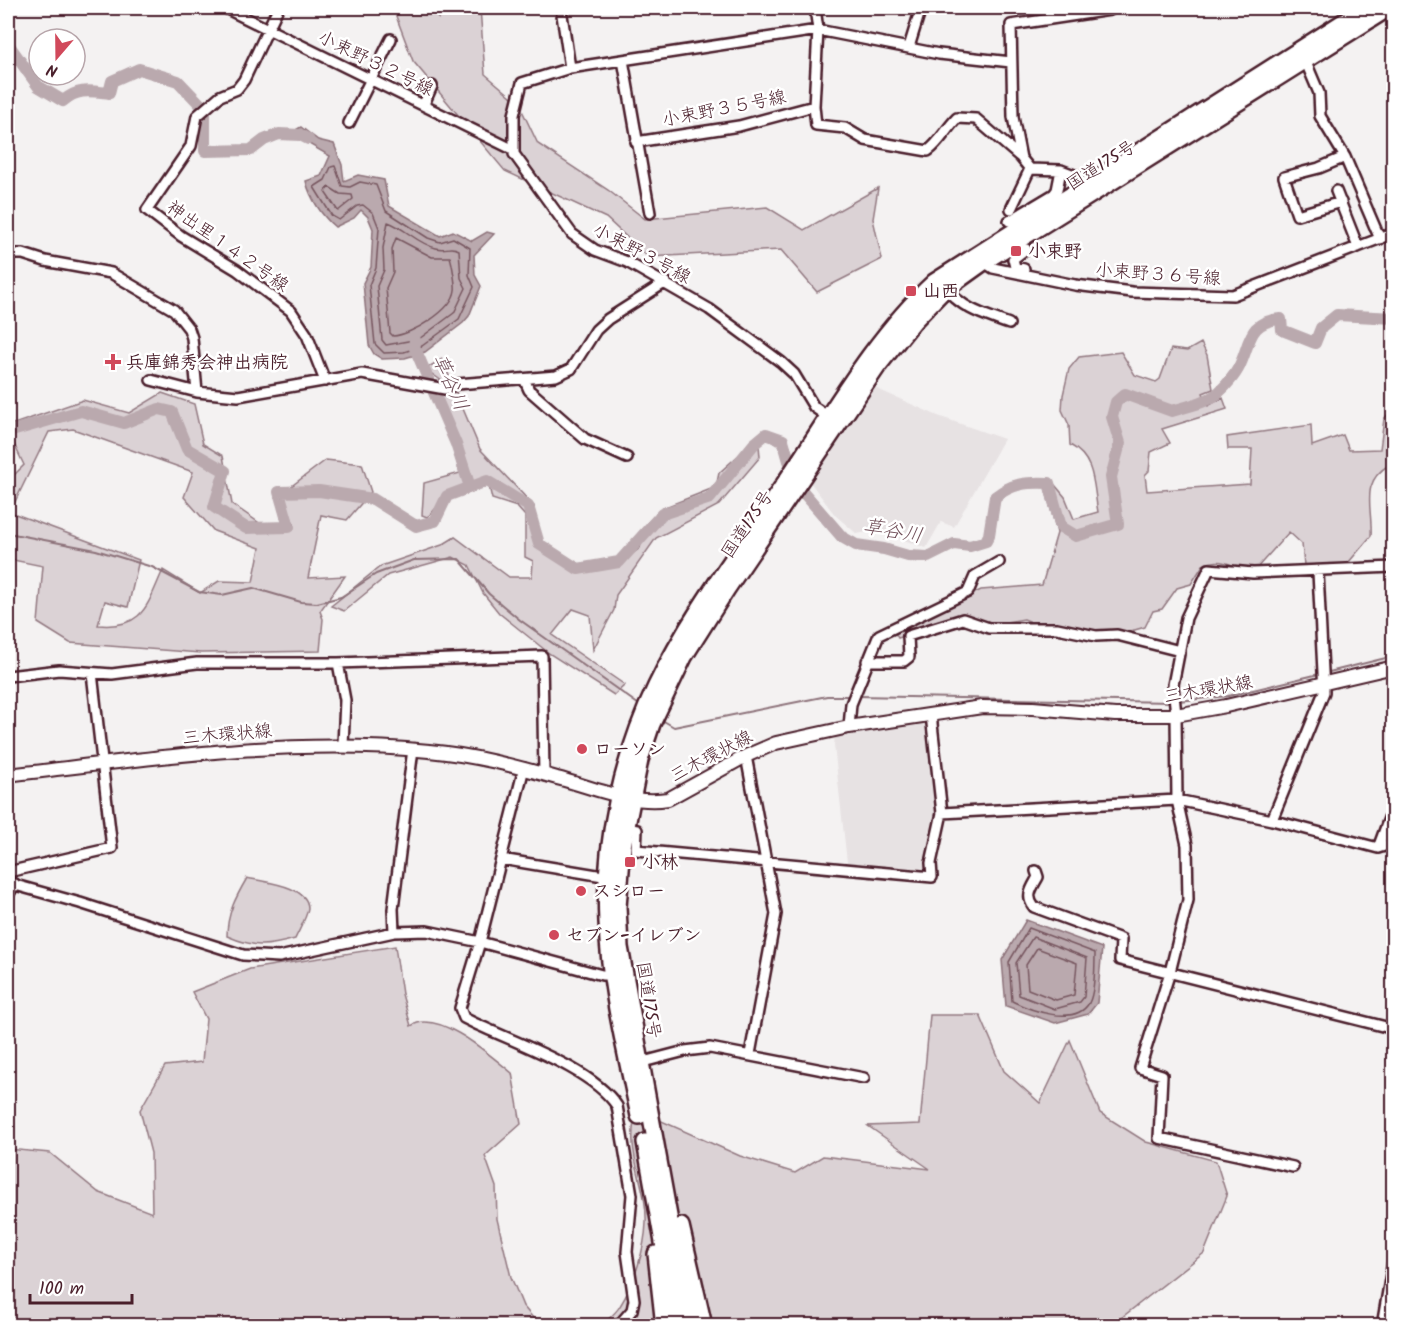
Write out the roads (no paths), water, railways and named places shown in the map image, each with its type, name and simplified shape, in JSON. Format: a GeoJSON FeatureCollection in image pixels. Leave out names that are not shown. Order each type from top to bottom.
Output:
{"type":"FeatureCollection","features":[{"type":"Feature","properties":{"kind":"highway","name":"国道175号"},"geometry":{"type":"LineString","coordinates":[[834,421],[890,349],[946,289],[1087,190],[1365,8]]}},
{"type":"Feature","properties":{"kind":"highway","name":"国道175号"},"geometry":{"type":"LineString","coordinates":[[689,1326],[651,1147],[607,920],[609,877],[624,796],[652,724],[684,657],[886,335],[934,282],[1389,8]]}},
{"type":"Feature","properties":{"kind":"highway","name":"国道175号"},"geometry":{"type":"LineString","coordinates":[[624,796],[626,828],[618,907],[618,975],[639,1064],[678,1326]]}},
{"type":"Feature","properties":{"kind":"highway"},"geometry":{"type":"LineString","coordinates":[[651,1147],[664,1326]]}},
{"type":"Feature","properties":{"kind":"highway"},"geometry":{"type":"LineString","coordinates":[[651,1147],[673,1188],[704,1326]]}},
{"type":"Feature","properties":{"kind":"main road","name":"三木環状線"},"geometry":{"type":"LineString","coordinates":[[8,775],[234,750],[343,745],[464,754],[647,801],[668,799],[746,756],[792,738],[982,707],[1033,708],[1115,716],[1176,715],[1394,667]]}},
{"type":"Feature","properties":{"kind":"street","name":"小束野３２号線"},"geometry":{"type":"LineString","coordinates":[[225,8],[512,149]]}},
{"type":"Feature","properties":{"kind":"street","name":"神出里１４２号線"},"geometry":{"type":"LineString","coordinates":[[278,8],[244,80],[237,89],[220,96],[197,116],[190,146],[147,210],[181,236],[237,270],[291,311],[307,335],[324,381]]}},
{"type":"Feature","properties":{"kind":"street"},"geometry":{"type":"LineString","coordinates":[[561,8],[570,68]]}},
{"type":"Feature","properties":{"kind":"street","name":"小束野３５号線"},"geometry":{"type":"LineString","coordinates":[[636,142],[739,126],[814,106],[818,30],[815,8]]}},
{"type":"Feature","properties":{"kind":"street"},"geometry":{"type":"LineString","coordinates":[[909,47],[921,8]]}},
{"type":"Feature","properties":{"kind":"street"},"geometry":{"type":"LineString","coordinates":[[1021,158],[1013,117],[1011,25],[1110,10]]}},
{"type":"Feature","properties":{"kind":"street"},"geometry":{"type":"LineString","coordinates":[[512,149],[516,101],[522,83],[570,68],[818,30],[939,54],[1011,62]]}},
{"type":"Feature","properties":{"kind":"street"},"geometry":{"type":"LineString","coordinates":[[349,123],[391,39]]}},
{"type":"Feature","properties":{"kind":"street"},"geometry":{"type":"LineString","coordinates":[[623,60],[650,213]]}},
{"type":"Feature","properties":{"kind":"street"},"geometry":{"type":"LineString","coordinates":[[1305,60],[1319,93],[1320,116],[1345,157],[1380,239]]}},
{"type":"Feature","properties":{"kind":"street"},"geometry":{"type":"LineString","coordinates":[[424,105],[432,86]]}},
{"type":"Feature","properties":{"kind":"street"},"geometry":{"type":"LineString","coordinates":[[814,106],[816,125],[845,128],[865,140],[928,151],[938,144],[945,130],[957,118],[967,117],[976,120],[1021,158],[1030,169],[1061,170],[1077,176],[1087,190]]}},
{"type":"Feature","properties":{"kind":"street","name":"小束野３号線"},"geometry":{"type":"LineString","coordinates":[[512,149],[572,234],[595,250],[627,262],[666,282],[701,304],[781,362],[794,374],[814,407],[834,421]]}},
{"type":"Feature","properties":{"kind":"street"},"geometry":{"type":"LineString","coordinates":[[1341,202],[1297,215],[1284,177],[1319,168],[1345,157]]}},
{"type":"Feature","properties":{"kind":"street"},"geometry":{"type":"LineString","coordinates":[[1011,209],[1030,169]]}},
{"type":"Feature","properties":{"kind":"street"},"geometry":{"type":"LineString","coordinates":[[1010,221],[1054,194],[1061,170]]}},
{"type":"Feature","properties":{"kind":"street"},"geometry":{"type":"LineString","coordinates":[[1336,190],[1358,247]]}},
{"type":"Feature","properties":{"kind":"street","name":"小束野３６号線"},"geometry":{"type":"LineString","coordinates":[[984,262],[993,268],[1132,292],[1233,295],[1394,233]]}},
{"type":"Feature","properties":{"kind":"street"},"geometry":{"type":"LineString","coordinates":[[1026,249],[1013,259],[1015,267],[1031,270],[1034,276]]}},
{"type":"Feature","properties":{"kind":"street"},"geometry":{"type":"LineString","coordinates":[[8,254],[23,254],[45,261],[111,273],[174,310],[189,329],[192,338],[197,392]]}},
{"type":"Feature","properties":{"kind":"street"},"geometry":{"type":"LineString","coordinates":[[152,380],[197,392],[238,396],[362,374],[432,388],[489,381],[525,381],[556,376],[571,369],[596,330],[666,282]]}},
{"type":"Feature","properties":{"kind":"street"},"geometry":{"type":"LineString","coordinates":[[946,289],[970,310],[1010,324]]}},
{"type":"Feature","properties":{"kind":"street"},"geometry":{"type":"LineString","coordinates":[[525,381],[529,390],[585,439],[627,458]]}},
{"type":"Feature","properties":{"kind":"street"},"geometry":{"type":"LineString","coordinates":[[849,728],[851,704],[879,635],[968,592],[975,576],[999,562]]}},
{"type":"Feature","properties":{"kind":"street"},"geometry":{"type":"LineString","coordinates":[[1293,1167],[1159,1138],[1162,1075],[1140,1068],[1170,972],[1188,900],[1187,845],[1177,800],[1176,715],[1173,685],[1186,618],[1209,569],[1253,573],[1394,567]]}},
{"type":"Feature","properties":{"kind":"street"},"geometry":{"type":"LineString","coordinates":[[1272,820],[1324,692],[1318,572]]}},
{"type":"Feature","properties":{"kind":"street"},"geometry":{"type":"LineString","coordinates":[[867,661],[904,661],[909,657],[908,636],[963,619],[989,628],[1057,628],[1096,636],[1117,635],[1180,651]]}},
{"type":"Feature","properties":{"kind":"street"},"geometry":{"type":"LineString","coordinates":[[8,676],[59,670],[112,674],[197,663],[338,663],[542,656],[544,774]]}},
{"type":"Feature","properties":{"kind":"street"},"geometry":{"type":"LineString","coordinates":[[338,663],[345,700],[343,745]]}},
{"type":"Feature","properties":{"kind":"street"},"geometry":{"type":"LineString","coordinates":[[8,872],[112,848],[92,673]]}},
{"type":"Feature","properties":{"kind":"street"},"geometry":{"type":"LineString","coordinates":[[626,828],[637,830],[636,850],[932,877],[931,863],[942,813],[931,715]]}},
{"type":"Feature","properties":{"kind":"street"},"geometry":{"type":"LineString","coordinates":[[394,932],[393,909],[413,749]]}},
{"type":"Feature","properties":{"kind":"street"},"geometry":{"type":"LineString","coordinates":[[746,756],[776,914],[750,1054]]}},
{"type":"Feature","properties":{"kind":"street"},"geometry":{"type":"LineString","coordinates":[[524,768],[480,942],[460,1008],[464,1018],[584,1075],[609,1095],[617,1106],[632,1195],[627,1252],[634,1300],[632,1310],[618,1326]]}},
{"type":"Feature","properties":{"kind":"street"},"geometry":{"type":"LineString","coordinates":[[942,813],[1177,800],[1272,820],[1378,848],[1394,843]]}},
{"type":"Feature","properties":{"kind":"street"},"geometry":{"type":"LineString","coordinates":[[1378,848],[1394,805]]}},
{"type":"Feature","properties":{"kind":"street"},"geometry":{"type":"LineString","coordinates":[[501,859],[609,877]]}},
{"type":"Feature","properties":{"kind":"street"},"geometry":{"type":"LineString","coordinates":[[1036,871],[1038,877],[1029,895],[1034,907],[1121,939],[1120,960],[1394,1029]]}},
{"type":"Feature","properties":{"kind":"street"},"geometry":{"type":"LineString","coordinates":[[8,895],[11,884],[222,950],[261,958],[279,957],[394,932],[427,931],[480,942],[552,963],[618,975]]}},
{"type":"Feature","properties":{"kind":"street"},"geometry":{"type":"LineString","coordinates":[[639,1064],[685,1051],[710,1048],[864,1078]]}},
{"type":"Feature","properties":{"kind":"street"},"geometry":{"type":"LineString","coordinates":[[1382,1326],[1394,1256]]}},
{"type":"Feature","properties":{"kind":"water"},"geometry":{"type":"Polygon","coordinates":[[[301,127],[318,140],[334,144],[342,165],[344,181],[358,175],[384,180],[389,206],[440,236],[453,231],[472,241],[487,232],[494,234],[474,255],[475,275],[481,286],[469,316],[425,352],[405,358],[382,359],[374,354],[369,345],[363,283],[371,267],[373,229],[368,217],[361,210],[354,218],[335,227],[321,212],[310,194],[306,181],[321,176],[330,156],[295,136],[292,132],[301,127]]]}},
{"type":"Feature","properties":{"kind":"water"},"geometry":{"type":"Polygon","coordinates":[[[1026,920],[1102,948],[1097,1003],[1088,1014],[1055,1023],[1006,1006],[1002,960],[1026,920]]]}},
{"type":"Feature","properties":{"kind":"waterway","name":"草谷川"},"geometry":{"type":"LineString","coordinates":[[8,44],[38,86],[63,101],[79,92],[109,93],[112,81],[139,69],[178,81],[200,104],[205,114],[205,151],[251,150],[264,140],[279,134],[300,135],[308,139]]}},
{"type":"Feature","properties":{"kind":"waterway","name":"草谷川"},"geometry":{"type":"LineString","coordinates":[[804,493],[842,537],[856,545],[884,549],[908,556],[928,557],[954,544],[970,546],[986,541],[995,497],[1014,486],[1027,483],[1049,483],[1061,527],[1076,536],[1118,524],[1111,477],[1120,443],[1112,417],[1116,402],[1125,394],[1172,411],[1210,399],[1222,390],[1239,367],[1256,329],[1270,321],[1281,319],[1282,330],[1315,343],[1321,328],[1337,315],[1394,318]]}},
{"type":"Feature","properties":{"kind":"waterway","name":"草谷川"},"geometry":{"type":"LineString","coordinates":[[415,340],[414,346],[456,444],[470,487]]}},
{"type":"Feature","properties":{"kind":"waterway","name":"草谷川"},"geometry":{"type":"LineString","coordinates":[[8,432],[81,411],[124,423],[159,409],[172,412],[187,449],[225,471],[214,507],[246,528],[289,527],[279,492],[319,491],[373,499],[416,526],[435,521],[447,496],[487,481],[528,506],[539,544],[578,569],[619,562],[662,514],[710,498],[754,444],[766,434],[783,440],[789,461]]}},
{"type":"Feature","properties":{"kind":"waterway"},"geometry":{"type":"LineString","coordinates":[[8,533],[96,550],[152,567],[199,592],[222,595],[253,588],[301,602],[317,603],[341,597],[376,574],[414,560],[459,559],[489,594],[520,620],[642,707]]}},
{"type":"Feature","properties":{"kind":"waterway"},"geometry":{"type":"LineString","coordinates":[[1325,673],[1394,656]]}},
{"type":"Feature","properties":{"kind":"waterway"},"geometry":{"type":"LineString","coordinates":[[1178,701],[1228,696],[1319,674]]}},
{"type":"Feature","properties":{"kind":"waterway"},"geometry":{"type":"LineString","coordinates":[[662,720],[674,727],[827,696],[852,696]]}},
{"type":"Feature","properties":{"kind":"waterway"},"geometry":{"type":"LineString","coordinates":[[857,696],[1172,702]]}},
{"type":"Feature","properties":{"kind":"place","name":"小束野"},"geometry":{"type":"Point","coordinates":[1016,251]}},
{"type":"Feature","properties":{"kind":"place","name":"山西"},"geometry":{"type":"Point","coordinates":[911,291]}},
{"type":"Feature","properties":{"kind":"place","name":"兵庫錦秀会神出病院"},"geometry":{"type":"Point","coordinates":[113,362]}},
{"type":"Feature","properties":{"kind":"place","name":"ローソン"},"geometry":{"type":"Point","coordinates":[582,749]}},
{"type":"Feature","properties":{"kind":"place","name":"小林"},"geometry":{"type":"Point","coordinates":[630,862]}},
{"type":"Feature","properties":{"kind":"place","name":"スシロー"},"geometry":{"type":"Point","coordinates":[581,891]}},
{"type":"Feature","properties":{"kind":"place","name":"セブン-イレブン"},"geometry":{"type":"Point","coordinates":[554,935]}}]}
